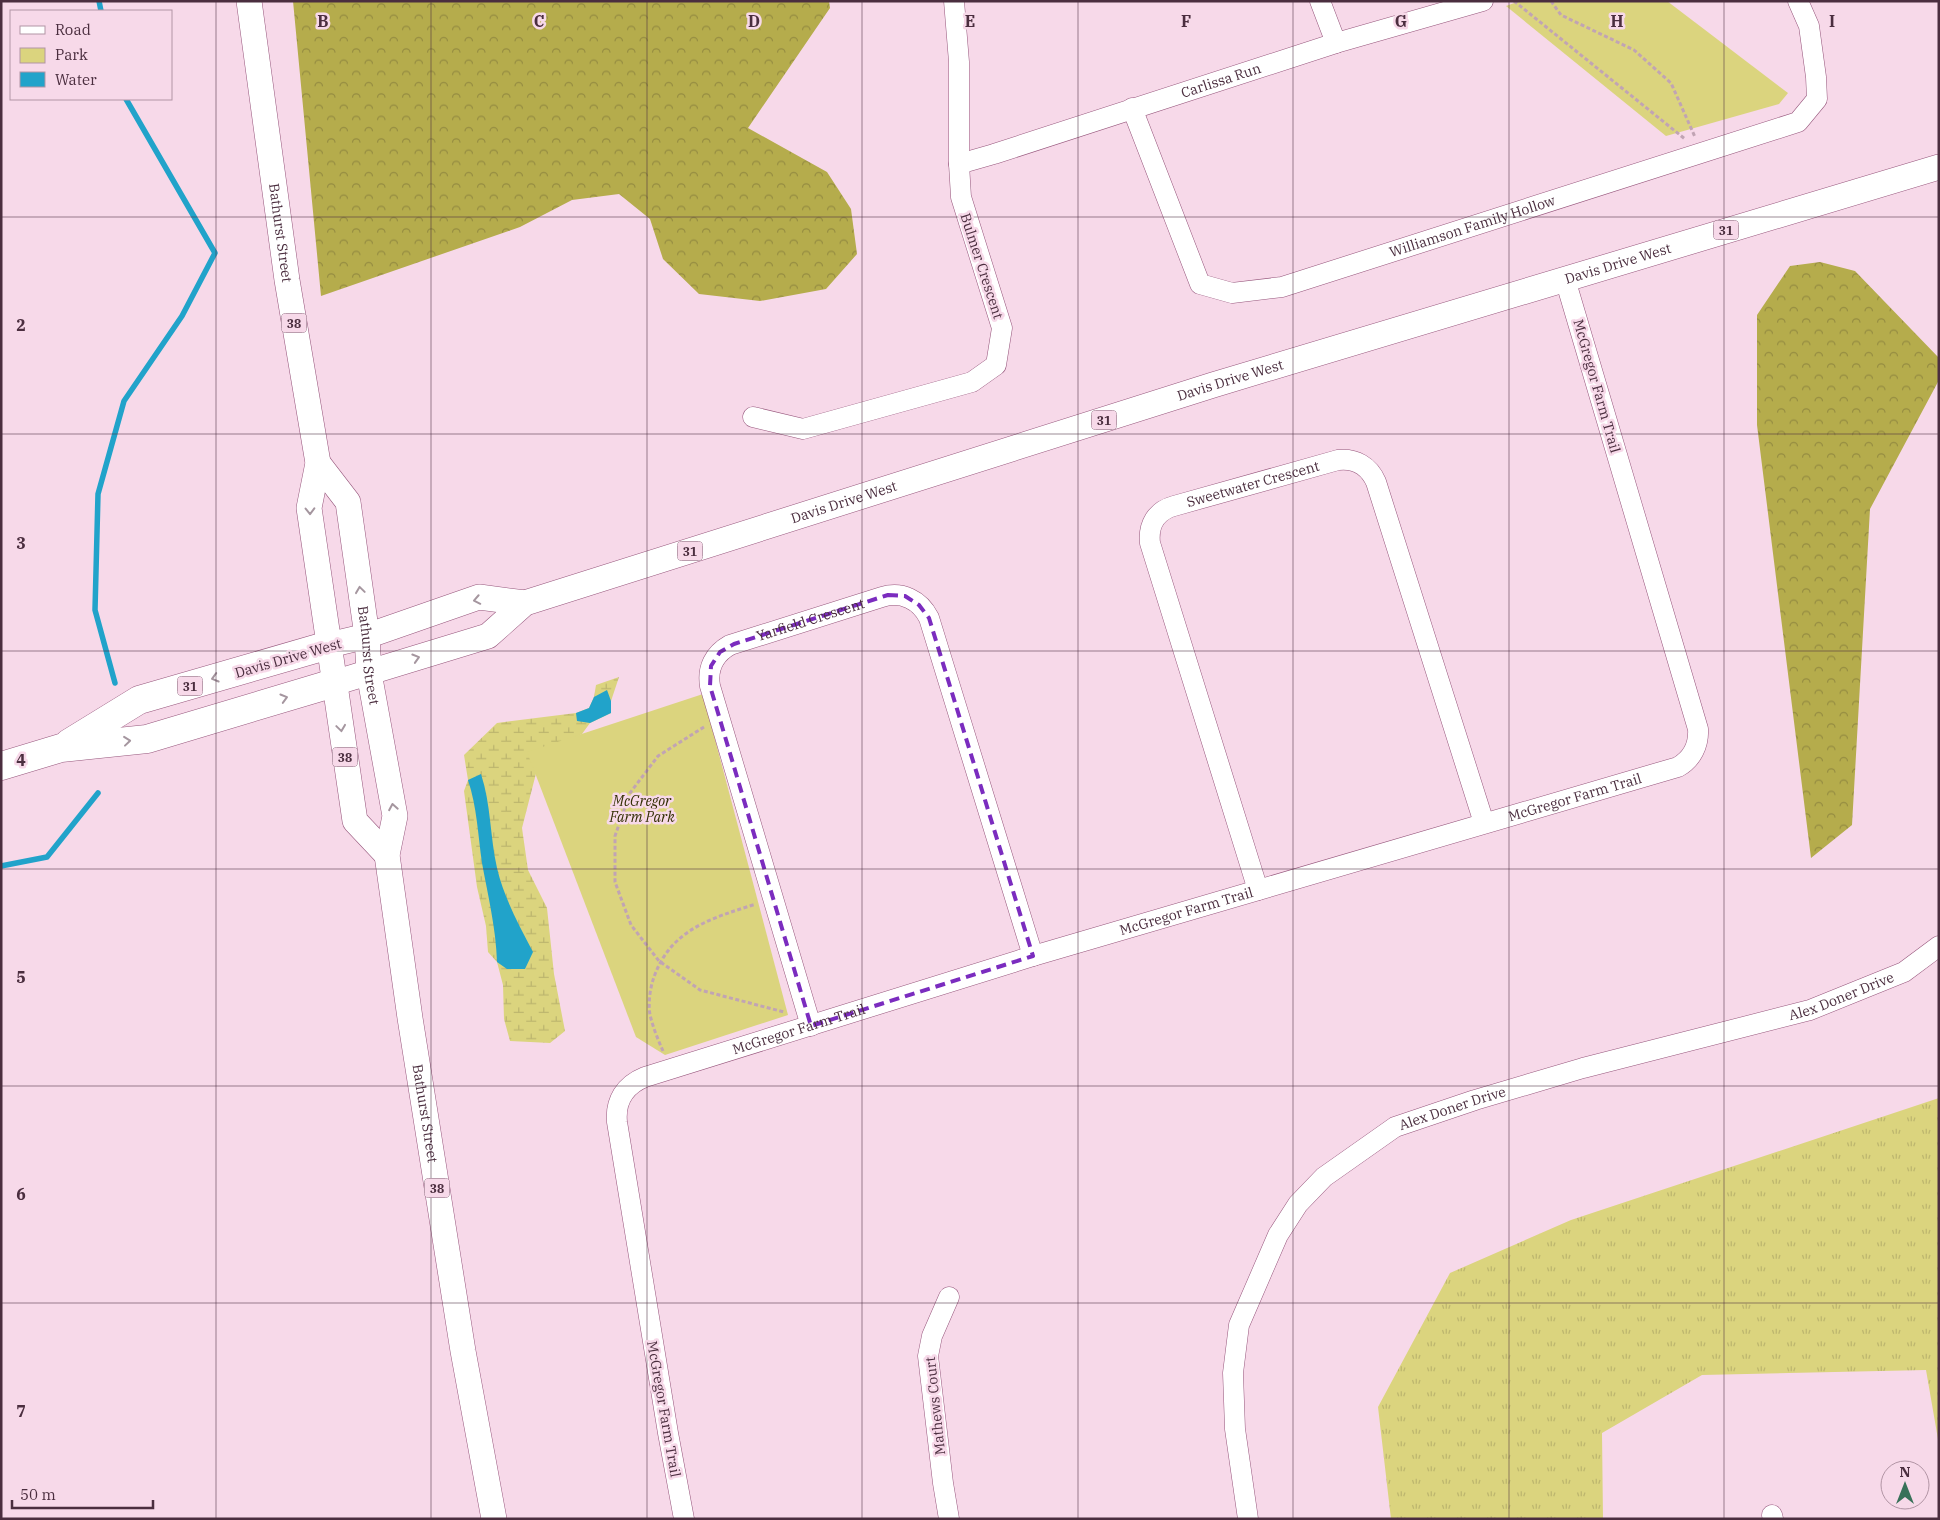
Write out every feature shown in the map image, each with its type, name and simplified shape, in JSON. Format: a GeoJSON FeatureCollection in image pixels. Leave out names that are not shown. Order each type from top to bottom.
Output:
{"type":"FeatureCollection","features":[{"type":"Feature","properties":{"kind":"highway","name":"Davis Drive West"},"geometry":{"type":"LineString","coordinates":[[61,748],[139,700],[329,645]]}},
{"type":"Feature","properties":{"kind":"highway","name":"Davis Drive West"},"geometry":{"type":"LineString","coordinates":[[1,766],[61,748],[146,738],[334,683]]}},
{"type":"Feature","properties":{"kind":"main road","name":"Bathurst Street"},"geometry":{"type":"LineString","coordinates":[[249,1],[287,280],[318,463],[309,508],[355,821],[387,855]]}},
{"type":"Feature","properties":{"kind":"main road","name":"Davis Drive West"},"geometry":{"type":"LineString","coordinates":[[329,645],[367,636],[479,598],[525,603],[1213,385],[1939,167]]}},
{"type":"Feature","properties":{"kind":"main road","name":"Bathurst Street"},"geometry":{"type":"LineString","coordinates":[[318,463],[348,502],[367,636],[370,673],[395,816],[387,855],[410,1018],[462,1341],[494,1519]]}},
{"type":"Feature","properties":{"kind":"main road","name":"Davis Drive West"},"geometry":{"type":"LineString","coordinates":[[334,683],[488,636],[525,603]]}},
{"type":"Feature","properties":{"kind":"street","name":"Bulmer Crescent"},"geometry":{"type":"LineString","coordinates":[[753,418],[803,429],[972,382],[996,366],[1002,328],[961,197],[959,164],[960,62],[954,1]]}},
{"type":"Feature","properties":{"kind":"street"},"geometry":{"type":"LineString","coordinates":[[1320,1],[1336,44]]}},
{"type":"Feature","properties":{"kind":"street","name":"Carlissa Run"},"geometry":{"type":"LineString","coordinates":[[959,164],[1336,44],[1483,1]]}},
{"type":"Feature","properties":{"kind":"street","name":"Williamson Family Hollow"},"geometry":{"type":"LineString","coordinates":[[1132,108],[1200,284],[1232,293],[1282,287],[1798,122],[1817,99],[1809,26],[1798,1]]}},
{"type":"Feature","properties":{"kind":"street","name":"McGregor Farm Trail"},"geometry":{"type":"LineString","coordinates":[[684,1519],[617,1122],[617,1108],[626,1090],[641,1079],[810,1023],[1678,767],[1689,759],[1697,743],[1698,729],[1565,279]]}},
{"type":"Feature","properties":{"kind":"street","name":"Sweetwater Crescent"},"geometry":{"type":"LineString","coordinates":[[1258,890],[1150,543],[1150,527],[1156,517],[1164,510],[1174,506],[1338,460],[1354,461],[1367,469],[1376,482],[1484,823]]}},
{"type":"Feature","properties":{"kind":"street","name":"Yarfield Crescent"},"geometry":{"type":"LineString","coordinates":[[810,1023],[710,686],[710,670],[717,656],[726,647],[888,595],[899,595],[915,601],[924,609],[929,618],[1033,956]]}},
{"type":"Feature","properties":{"kind":"street","name":"Alex Doner Drive"},"geometry":{"type":"LineString","coordinates":[[1248,1519],[1235,1429],[1233,1372],[1239,1324],[1278,1235],[1298,1204],[1324,1176],[1396,1127],[1475,1100],[1583,1068],[1810,1010],[1904,972],[1939,946]]}},
{"type":"Feature","properties":{"kind":"street","name":"Mathews Court"},"geometry":{"type":"LineString","coordinates":[[949,1297],[932,1336],[928,1356],[949,1519]]}},
{"type":"Feature","properties":{"kind":"path"},"geometry":{"type":"LineString","coordinates":[[1514,1],[1702,153]]}},
{"type":"Feature","properties":{"kind":"path"},"geometry":{"type":"LineString","coordinates":[[1551,1],[1561,15],[1634,50],[1671,83],[1702,153]]}},
{"type":"Feature","properties":{"kind":"path"},"geometry":{"type":"LineString","coordinates":[[720,718],[658,756],[630,793],[615,836],[615,882],[631,925],[659,962],[700,990],[810,1023]]}},
{"type":"Feature","properties":{"kind":"path"},"geometry":{"type":"LineString","coordinates":[[665,1056],[650,1014],[651,987],[659,962],[676,940],[698,924],[773,898]]}},
{"type":"Feature","properties":{"kind":"highlighted area"},"geometry":{"type":"Polygon","coordinates":[[[888,595],[905,596],[919,605],[929,618],[1033,956],[811,1026],[710,686],[711,666],[720,652],[734,644],[888,595]]]}},
{"type":"Feature","properties":{"kind":"green space"},"geometry":{"type":"Polygon","coordinates":[[[293,1],[829,1],[830,8],[748,128],[827,172],[851,209],[857,254],[826,289],[760,301],[699,294],[663,259],[650,219],[619,194],[572,200],[520,227],[321,296],[293,1]]]}},
{"type":"Feature","properties":{"kind":"green space"},"geometry":{"type":"Polygon","coordinates":[[[1520,1],[1667,1],[1788,93],[1779,104],[1666,136],[1506,6],[1520,1]]]}},
{"type":"Feature","properties":{"kind":"green space"},"geometry":{"type":"Polygon","coordinates":[[[1820,262],[1855,271],[1939,358],[1939,380],[1870,509],[1852,825],[1811,858],[1757,425],[1757,315],[1790,266],[1820,262]]]}},
{"type":"Feature","properties":{"kind":"green space"},"geometry":{"type":"Polygon","coordinates":[[[619,677],[611,701],[611,713],[590,723],[582,734],[541,754],[522,828],[528,870],[547,908],[554,974],[565,1031],[550,1043],[510,1041],[504,1019],[503,985],[497,962],[488,952],[486,926],[477,887],[464,791],[468,780],[464,755],[497,723],[576,713],[589,708],[594,697],[596,685],[619,677]]]}},
{"type":"Feature","properties":{"kind":"green space","name":"McGregor Farm Park"},"geometry":{"type":"Polygon","coordinates":[[[703,694],[788,1015],[665,1055],[636,1037],[527,752],[703,694]]]}},
{"type":"Feature","properties":{"kind":"green space"},"geometry":{"type":"Polygon","coordinates":[[[1939,1098],[1939,1445],[1926,1370],[1702,1375],[1602,1433],[1603,1519],[1391,1519],[1378,1407],[1450,1273],[1571,1220],[1939,1098]]]}},
{"type":"Feature","properties":{"kind":"water"},"geometry":{"type":"Polygon","coordinates":[[[607,690],[611,701],[611,713],[590,723],[577,721],[576,713],[589,708],[594,697],[607,690]]]}},
{"type":"Feature","properties":{"kind":"water"},"geometry":{"type":"Polygon","coordinates":[[[481,774],[487,797],[500,879],[512,911],[533,952],[525,969],[507,969],[497,962],[493,924],[475,811],[468,780],[481,774]]]}},
{"type":"Feature","properties":{"kind":"waterway"},"geometry":{"type":"LineString","coordinates":[[99,1],[101,10]]}},
{"type":"Feature","properties":{"kind":"waterway"},"geometry":{"type":"LineString","coordinates":[[115,683],[95,610],[98,494],[124,401],[182,316],[215,253],[127,100]]}},
{"type":"Feature","properties":{"kind":"waterway"},"geometry":{"type":"LineString","coordinates":[[1,866],[47,857],[98,793]]}}]}
